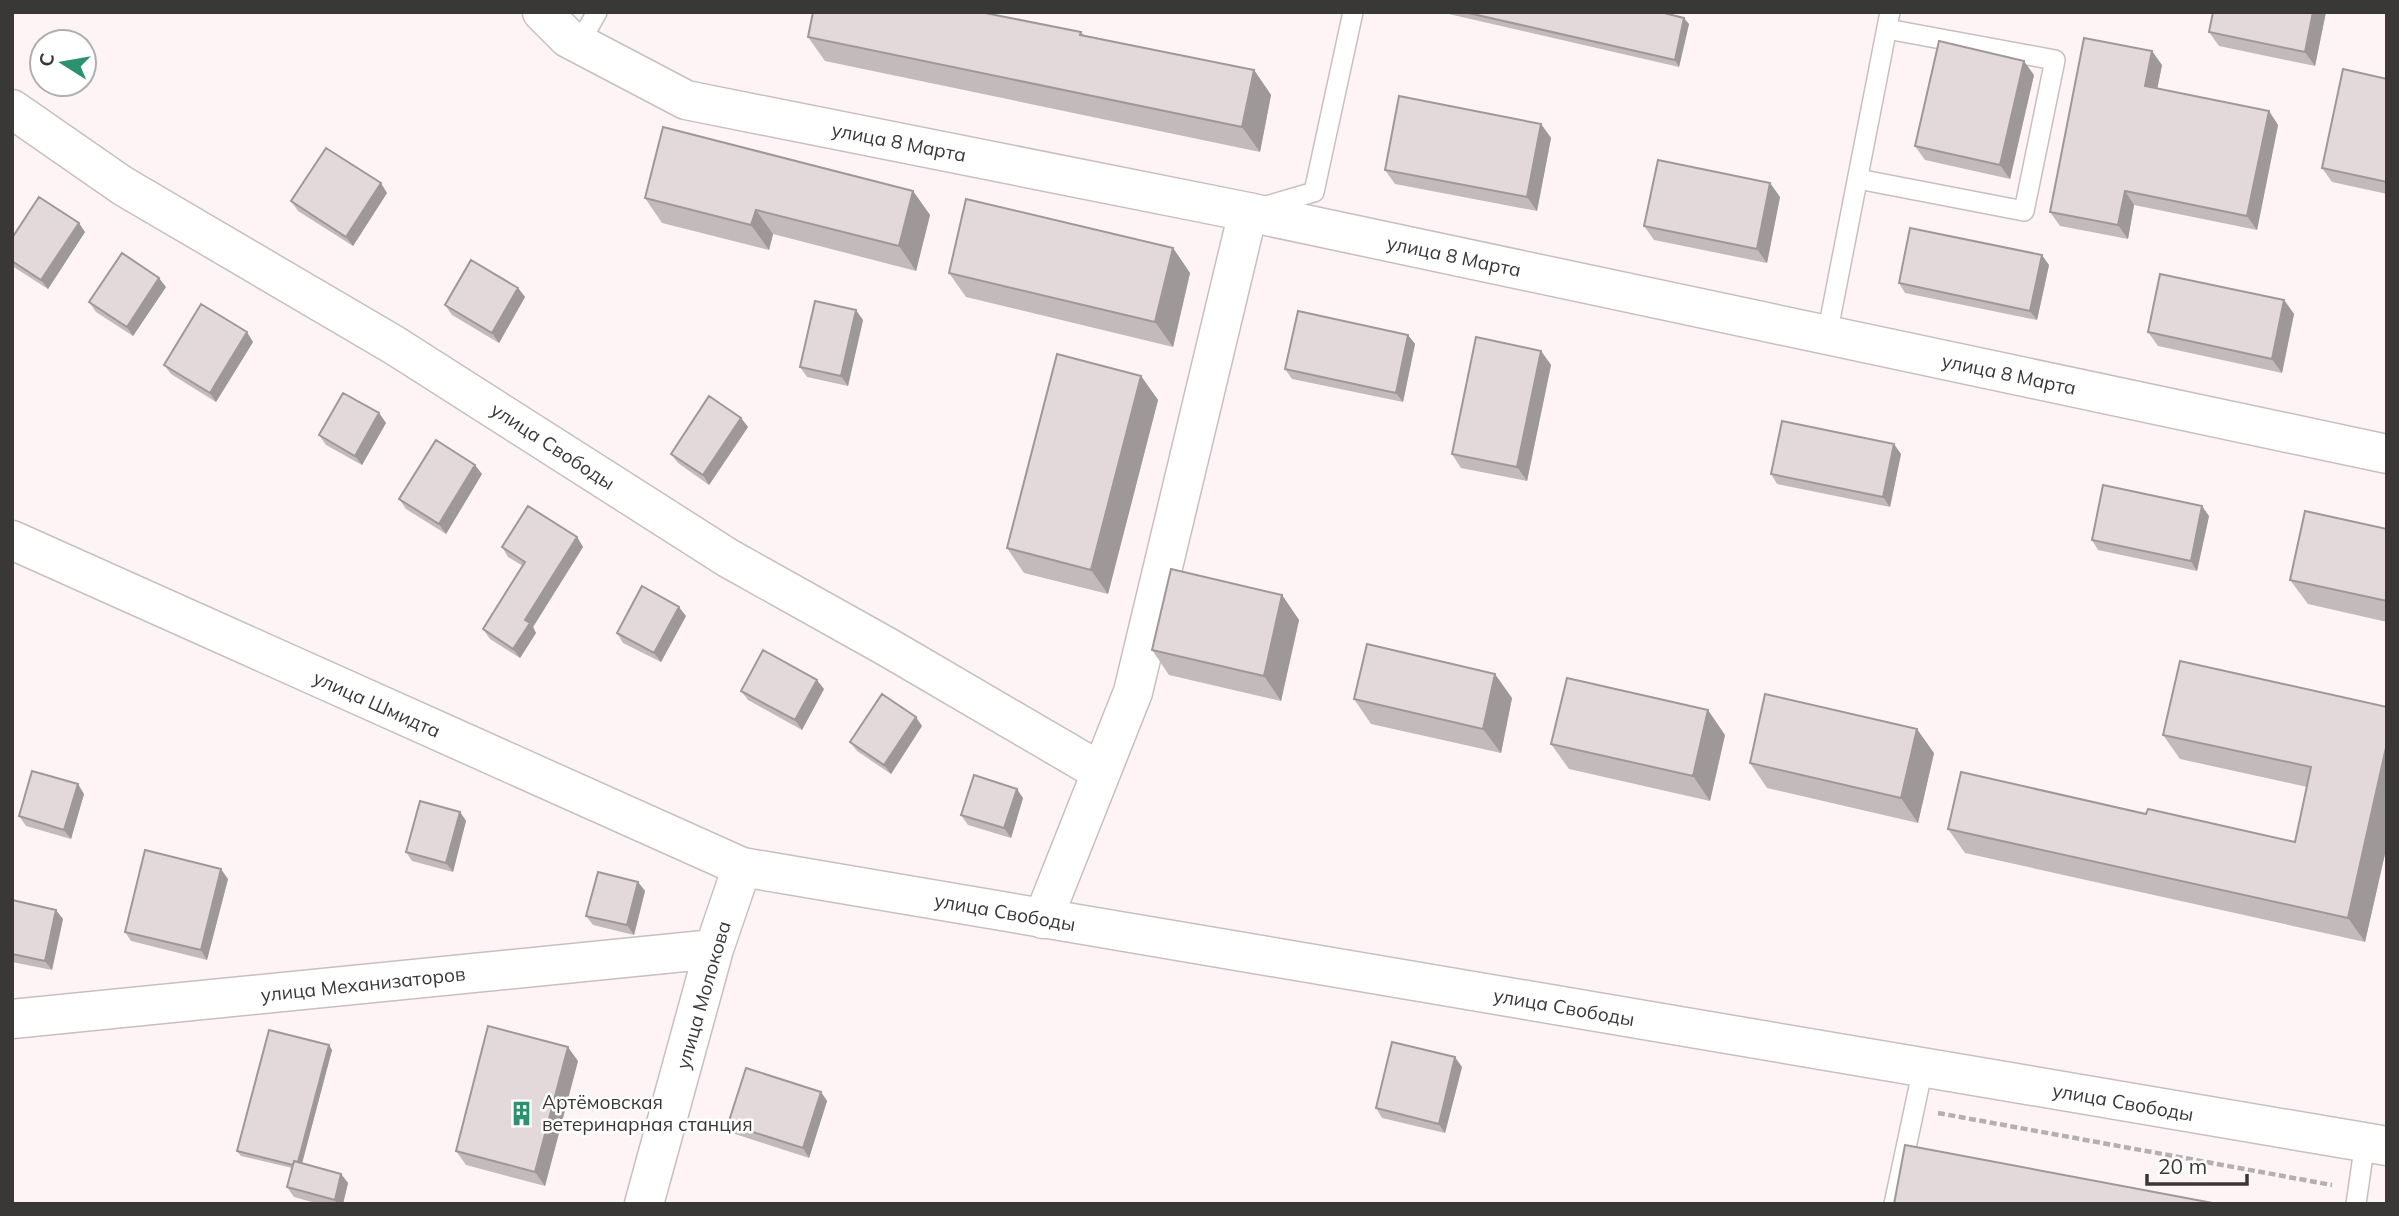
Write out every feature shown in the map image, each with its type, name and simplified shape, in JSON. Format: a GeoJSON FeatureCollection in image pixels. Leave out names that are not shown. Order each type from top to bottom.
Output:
{"type":"FeatureCollection","features":[{"type":"Feature","properties":{"kind":"street","name":"улица 8 Марта"},"geometry":{"type":"LineString","coordinates":[[542,12],[568,38],[588,28],[686,100],[1248,212],[2387,454]]}},
{"type":"Feature","properties":{"kind":"street","name":"улица Свободы"},"geometry":{"type":"LineString","coordinates":[[12,109],[122,186],[394,345],[728,558],[1101,772]]}},
{"type":"Feature","properties":{"kind":"street"},"geometry":{"type":"LineString","coordinates":[[1043,919],[1133,692],[1248,212]]}},
{"type":"Feature","properties":{"kind":"street","name":"улица Шмидта"},"geometry":{"type":"LineString","coordinates":[[12,540],[742,867]]}},
{"type":"Feature","properties":{"kind":"street","name":"улица Свободы"},"geometry":{"type":"LineString","coordinates":[[742,867],[2376,1144]]}},
{"type":"Feature","properties":{"kind":"street","name":"улица Молокова"},"geometry":{"type":"LineString","coordinates":[[643,1204],[714,949],[742,867]]}},
{"type":"Feature","properties":{"kind":"street","name":"улица Механизаторов"},"geometry":{"type":"LineString","coordinates":[[12,1019],[714,949]]}},
{"type":"Feature","properties":{"kind":"lane"},"geometry":{"type":"LineString","coordinates":[[1248,212],[1314,192],[1353,12]]}},
{"type":"Feature","properties":{"kind":"lane"},"geometry":{"type":"LineString","coordinates":[[1827,335],[1888,21],[2055,60],[2024,211],[1858,179]]}},
{"type":"Feature","properties":{"kind":"lane"},"geometry":{"type":"LineString","coordinates":[[1894,1204],[1923,1068]]}},
{"type":"Feature","properties":{"kind":"lane"},"geometry":{"type":"LineString","coordinates":[[2357,1197],[2376,1144]]}},
{"type":"Feature","properties":{"kind":"path"},"geometry":{"type":"LineString","coordinates":[[1913,1109],[2357,1197]]}},
{"type":"Feature","properties":{"kind":"building"},"geometry":{"type":"Polygon","coordinates":[[[813,12],[980,12],[1254,70],[1242,127],[808,37],[813,12]]]}},
{"type":"Feature","properties":{"kind":"building"},"geometry":{"type":"Polygon","coordinates":[[[1464,12],[1660,12],[1684,18],[1675,60],[1464,12]]]}},
{"type":"Feature","properties":{"kind":"building"},"geometry":{"type":"Polygon","coordinates":[[[2213,12],[2313,12],[2305,52],[2209,32],[2213,12]]]}},
{"type":"Feature","properties":{"kind":"building"},"geometry":{"type":"Polygon","coordinates":[[[2084,38],[2152,51],[2145,86],[2269,111],[2247,216],[2125,191],[2118,225],[2050,212],[2084,38]]]}},
{"type":"Feature","properties":{"kind":"building"},"geometry":{"type":"Polygon","coordinates":[[[1939,41],[2024,61],[2000,165],[1915,146],[1939,41]]]}},
{"type":"Feature","properties":{"kind":"building"},"geometry":{"type":"Polygon","coordinates":[[[2343,69],[2387,79],[2387,182],[2322,168],[2343,69]]]}},
{"type":"Feature","properties":{"kind":"building"},"geometry":{"type":"Polygon","coordinates":[[[1399,96],[1541,124],[1527,197],[1385,170],[1399,96]]]}},
{"type":"Feature","properties":{"kind":"building"},"geometry":{"type":"Polygon","coordinates":[[[663,127],[913,191],[899,246],[756,210],[751,225],[645,198],[663,127]]]}},
{"type":"Feature","properties":{"kind":"building"},"geometry":{"type":"Polygon","coordinates":[[[326,148],[381,183],[346,237],[291,201],[326,148]]]}},
{"type":"Feature","properties":{"kind":"building"},"geometry":{"type":"Polygon","coordinates":[[[1658,160],[1770,183],[1757,249],[1644,226],[1658,160]]]}},
{"type":"Feature","properties":{"kind":"building"},"geometry":{"type":"Polygon","coordinates":[[[39,197],[79,223],[41,280],[12,261],[12,238],[39,197]]]}},
{"type":"Feature","properties":{"kind":"building"},"geometry":{"type":"Polygon","coordinates":[[[966,199],[1173,248],[1155,322],[949,273],[966,199]]]}},
{"type":"Feature","properties":{"kind":"building"},"geometry":{"type":"Polygon","coordinates":[[[1910,228],[2042,255],[2030,311],[1899,283],[1910,228]]]}},
{"type":"Feature","properties":{"kind":"building"},"geometry":{"type":"Polygon","coordinates":[[[122,253],[159,278],[127,327],[89,302],[122,253]]]}},
{"type":"Feature","properties":{"kind":"building"},"geometry":{"type":"Polygon","coordinates":[[[471,260],[518,288],[492,333],[445,305],[471,260]]]}},
{"type":"Feature","properties":{"kind":"building"},"geometry":{"type":"Polygon","coordinates":[[[2160,274],[2284,300],[2272,359],[2148,332],[2160,274]]]}},
{"type":"Feature","properties":{"kind":"building"},"geometry":{"type":"Polygon","coordinates":[[[815,301],[856,310],[841,376],[800,367],[815,301]]]}},
{"type":"Feature","properties":{"kind":"building"},"geometry":{"type":"Polygon","coordinates":[[[201,304],[247,332],[210,393],[164,365],[201,304]]]}},
{"type":"Feature","properties":{"kind":"building"},"geometry":{"type":"Polygon","coordinates":[[[1298,311],[1408,335],[1396,393],[1285,369],[1298,311]]]}},
{"type":"Feature","properties":{"kind":"building"},"geometry":{"type":"Polygon","coordinates":[[[1476,337],[1541,351],[1517,467],[1452,454],[1476,337]]]}},
{"type":"Feature","properties":{"kind":"building"},"geometry":{"type":"Polygon","coordinates":[[[1057,354],[1141,376],[1091,570],[1007,548],[1057,354]]]}},
{"type":"Feature","properties":{"kind":"building"},"geometry":{"type":"Polygon","coordinates":[[[343,393],[379,413],[355,456],[319,435],[343,393]]]}},
{"type":"Feature","properties":{"kind":"building"},"geometry":{"type":"Polygon","coordinates":[[[709,396],[741,418],[703,475],[671,454],[709,396]]]}},
{"type":"Feature","properties":{"kind":"building"},"geometry":{"type":"Polygon","coordinates":[[[1782,421],[1894,444],[1883,497],[1771,474],[1782,421]]]}},
{"type":"Feature","properties":{"kind":"building"},"geometry":{"type":"Polygon","coordinates":[[[436,440],[475,465],[439,524],[399,499],[436,440]]]}},
{"type":"Feature","properties":{"kind":"building"},"geometry":{"type":"Polygon","coordinates":[[[2103,485],[2202,506],[2191,561],[2092,540],[2103,485]]]}},
{"type":"Feature","properties":{"kind":"building"},"geometry":{"type":"Polygon","coordinates":[[[528,506],[577,537],[525,620],[530,623],[513,649],[483,629],[525,562],[502,547],[528,506]]]}},
{"type":"Feature","properties":{"kind":"building"},"geometry":{"type":"Polygon","coordinates":[[[2305,511],[2387,529],[2387,601],[2290,580],[2305,511]]]}},
{"type":"Feature","properties":{"kind":"building"},"geometry":{"type":"Polygon","coordinates":[[[1171,569],[1282,595],[1264,676],[1152,650],[1171,569]]]}},
{"type":"Feature","properties":{"kind":"building"},"geometry":{"type":"Polygon","coordinates":[[[642,586],[679,607],[654,653],[617,633],[642,586]]]}},
{"type":"Feature","properties":{"kind":"building"},"geometry":{"type":"Polygon","coordinates":[[[1367,644],[1495,674],[1483,729],[1354,699],[1367,644]]]}},
{"type":"Feature","properties":{"kind":"building"},"geometry":{"type":"Polygon","coordinates":[[[763,650],[817,680],[795,720],[741,691],[763,650]]]}},
{"type":"Feature","properties":{"kind":"building"},"geometry":{"type":"Polygon","coordinates":[[[2180,661],[2387,707],[2387,743],[2348,918],[1948,829],[1961,772],[2146,814],[2148,809],[2295,842],[2311,767],[2163,735],[2180,661]]]}},
{"type":"Feature","properties":{"kind":"building"},"geometry":{"type":"Polygon","coordinates":[[[1567,678],[1708,710],[1693,776],[1551,744],[1567,678]]]}},
{"type":"Feature","properties":{"kind":"building"},"geometry":{"type":"Polygon","coordinates":[[[882,694],[916,717],[884,765],[850,742],[882,694]]]}},
{"type":"Feature","properties":{"kind":"building"},"geometry":{"type":"Polygon","coordinates":[[[1765,694],[1917,729],[1901,798],[1750,763],[1765,694]]]}},
{"type":"Feature","properties":{"kind":"building"},"geometry":{"type":"Polygon","coordinates":[[[32,771],[78,784],[64,830],[19,816],[32,771]]]}},
{"type":"Feature","properties":{"kind":"building"},"geometry":{"type":"Polygon","coordinates":[[[974,775],[1017,789],[1004,828],[961,815],[974,775]]]}},
{"type":"Feature","properties":{"kind":"building"},"geometry":{"type":"Polygon","coordinates":[[[420,801],[460,812],[446,863],[406,852],[420,801]]]}},
{"type":"Feature","properties":{"kind":"building"},"geometry":{"type":"Polygon","coordinates":[[[145,850],[221,869],[201,950],[125,932],[145,850]]]}},
{"type":"Feature","properties":{"kind":"building"},"geometry":{"type":"Polygon","coordinates":[[[598,872],[638,882],[627,925],[586,916],[598,872]]]}},
{"type":"Feature","properties":{"kind":"building"},"geometry":{"type":"Polygon","coordinates":[[[12,900],[56,910],[45,961],[12,954],[12,900]]]}},
{"type":"Feature","properties":{"kind":"building","name":"Артёмовская ветеринарная станция"},"geometry":{"type":"Polygon","coordinates":[[[488,1026],[568,1047],[535,1172],[456,1151],[488,1026]]]}},
{"type":"Feature","properties":{"kind":"building"},"geometry":{"type":"Polygon","coordinates":[[[269,1030],[329,1045],[298,1162],[294,1161],[293,1165],[237,1151],[269,1030]]]}},
{"type":"Feature","properties":{"kind":"building"},"geometry":{"type":"Polygon","coordinates":[[[1392,1042],[1455,1057],[1439,1124],[1376,1108],[1392,1042]]]}},
{"type":"Feature","properties":{"kind":"building"},"geometry":{"type":"Polygon","coordinates":[[[746,1068],[821,1092],[803,1148],[728,1124],[746,1068]]]}},
{"type":"Feature","properties":{"kind":"building"},"geometry":{"type":"Polygon","coordinates":[[[1905,1145],[2218,1204],[1894,1204],[1905,1145]]]}},
{"type":"Feature","properties":{"kind":"building"},"geometry":{"type":"Polygon","coordinates":[[[294,1161],[341,1174],[335,1200],[287,1187],[294,1161]]]}},
{"type":"Feature","properties":{"kind":"place","name":"Артёмовская ветеринарная станция"},"geometry":{"type":"Point","coordinates":[522,1113]}}]}
